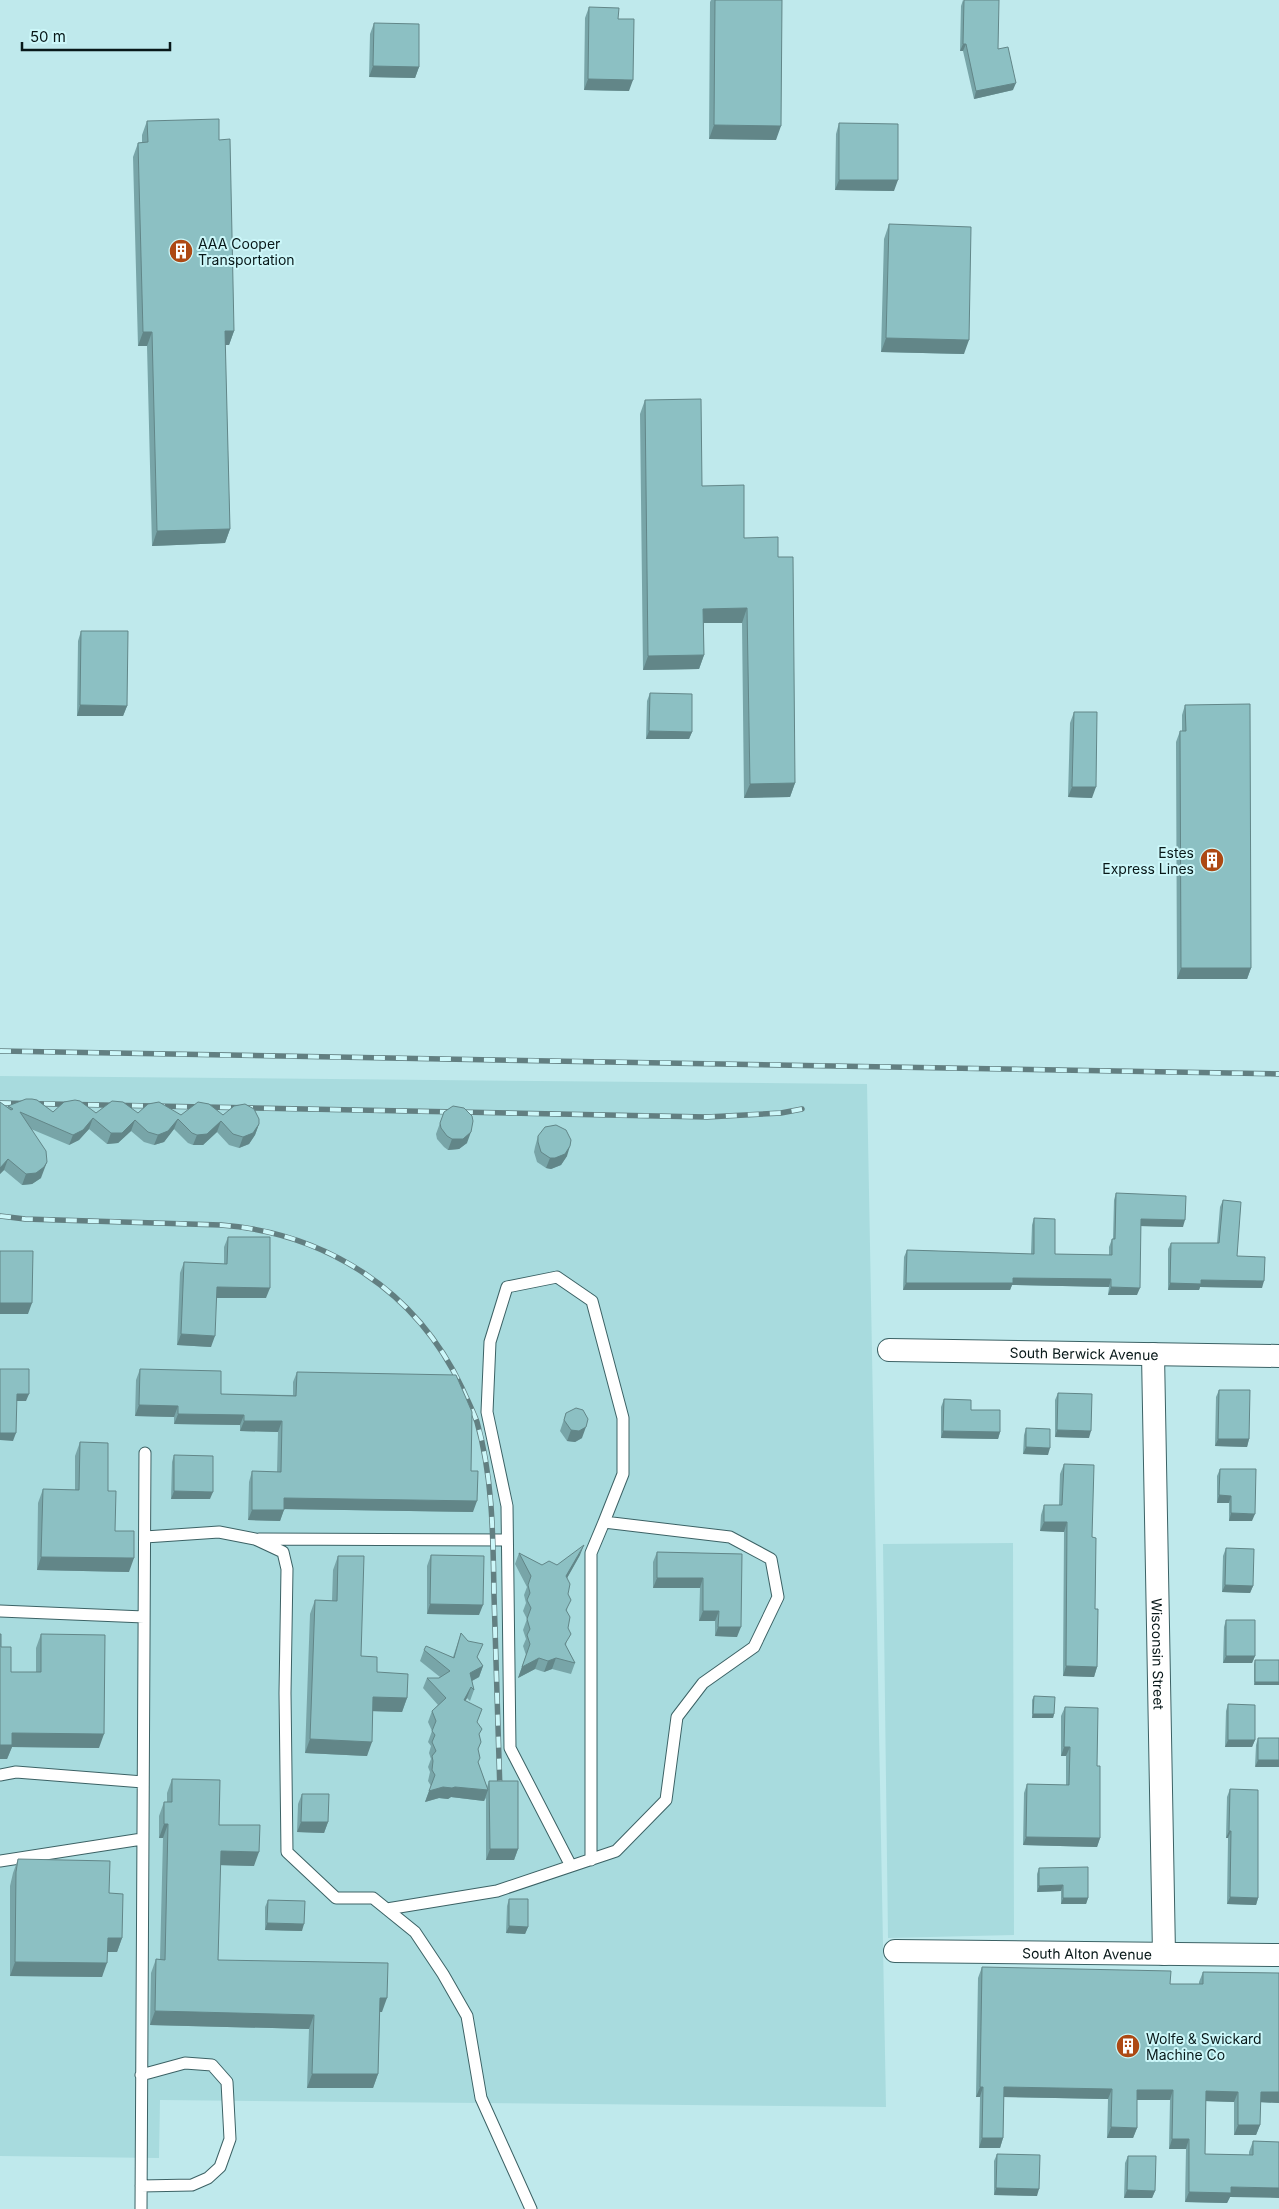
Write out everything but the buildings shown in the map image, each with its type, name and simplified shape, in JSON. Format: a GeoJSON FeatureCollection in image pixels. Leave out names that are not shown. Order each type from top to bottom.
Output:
{"type":"FeatureCollection","features":[{"type":"Feature","properties":{"kind":"street","name":"South Berwick Avenue"},"geometry":{"type":"LineString","coordinates":[[890,1350],[1279,1356]]}},
{"type":"Feature","properties":{"kind":"street","name":"Wisconsin Street"},"geometry":{"type":"LineString","coordinates":[[1153,1354],[1164,1954]]}},
{"type":"Feature","properties":{"kind":"street","name":"South Alton Avenue"},"geometry":{"type":"LineString","coordinates":[[895,1951],[1279,1955]]}},
{"type":"Feature","properties":{"kind":"lane"},"geometry":{"type":"LineString","coordinates":[[571,1866],[510,1748],[507,1506],[487,1412],[490,1342],[507,1287],[557,1277],[592,1301],[623,1418],[623,1474],[592,1553],[591,1860]]}},
{"type":"Feature","properties":{"kind":"lane"},"geometry":{"type":"LineString","coordinates":[[141,2209],[145,1453]]}},
{"type":"Feature","properties":{"kind":"lane"},"geometry":{"type":"LineString","coordinates":[[387,1909],[497,1891],[616,1852],[666,1800],[677,1717],[703,1683],[754,1646],[778,1597],[771,1559],[730,1537],[604,1522]]}},
{"type":"Feature","properties":{"kind":"lane"},"geometry":{"type":"LineString","coordinates":[[145,1537],[219,1532],[255,1538],[507,1540]]}},
{"type":"Feature","properties":{"kind":"lane"},"geometry":{"type":"LineString","coordinates":[[255,1538],[282,1552],[287,1569],[285,1693],[288,1852],[336,1898],[373,1898],[416,1932],[467,2016],[481,2098],[531,2209]]}},
{"type":"Feature","properties":{"kind":"lane"},"geometry":{"type":"LineString","coordinates":[[0,1611],[144,1617]]}},
{"type":"Feature","properties":{"kind":"lane"},"geometry":{"type":"LineString","coordinates":[[0,1774],[16,1772],[143,1782]]}},
{"type":"Feature","properties":{"kind":"lane"},"geometry":{"type":"LineString","coordinates":[[0,1861],[142,1839]]}},
{"type":"Feature","properties":{"kind":"lane"},"geometry":{"type":"LineString","coordinates":[[141,2186],[192,2185],[208,2178],[220,2167],[230,2139],[227,2082],[212,2065],[185,2063],[142,2075]]}},
{"type":"Feature","properties":{"kind":"shaded area"},"geometry":{"type":"Polygon","coordinates":[[[0,1076],[867,1084],[886,2107],[160,2100],[159,2158],[0,2156],[0,1076]]]}},
{"type":"Feature","properties":{"kind":"shaded area"},"geometry":{"type":"Polygon","coordinates":[[[1013,1543],[1014,1935],[888,1938],[883,1544],[1013,1543]]]}},
{"type":"Feature","properties":{"kind":"railway"},"geometry":{"type":"LineString","coordinates":[[0,1051],[1279,1074]]}},
{"type":"Feature","properties":{"kind":"railway"},"geometry":{"type":"LineString","coordinates":[[0,1103],[707,1117],[781,1113],[802,1109]]}},
{"type":"Feature","properties":{"kind":"railway"},"geometry":{"type":"LineString","coordinates":[[0,1216],[25,1219],[221,1225],[260,1230],[297,1240],[332,1255],[364,1273],[394,1296],[420,1323],[443,1353],[472,1409],[477,1422],[486,1464],[492,1530],[500,1792]]}},
{"type":"Feature","properties":{"kind":"place","name":"AAA Cooper Transportation"},"geometry":{"type":"Point","coordinates":[181,251]}},
{"type":"Feature","properties":{"kind":"place","name":"Estes Express Lines"},"geometry":{"type":"Point","coordinates":[1212,860]}},
{"type":"Feature","properties":{"kind":"place","name":"Wolfe & Swickard Machine Co"},"geometry":{"type":"Point","coordinates":[1128,2046]}}]}
